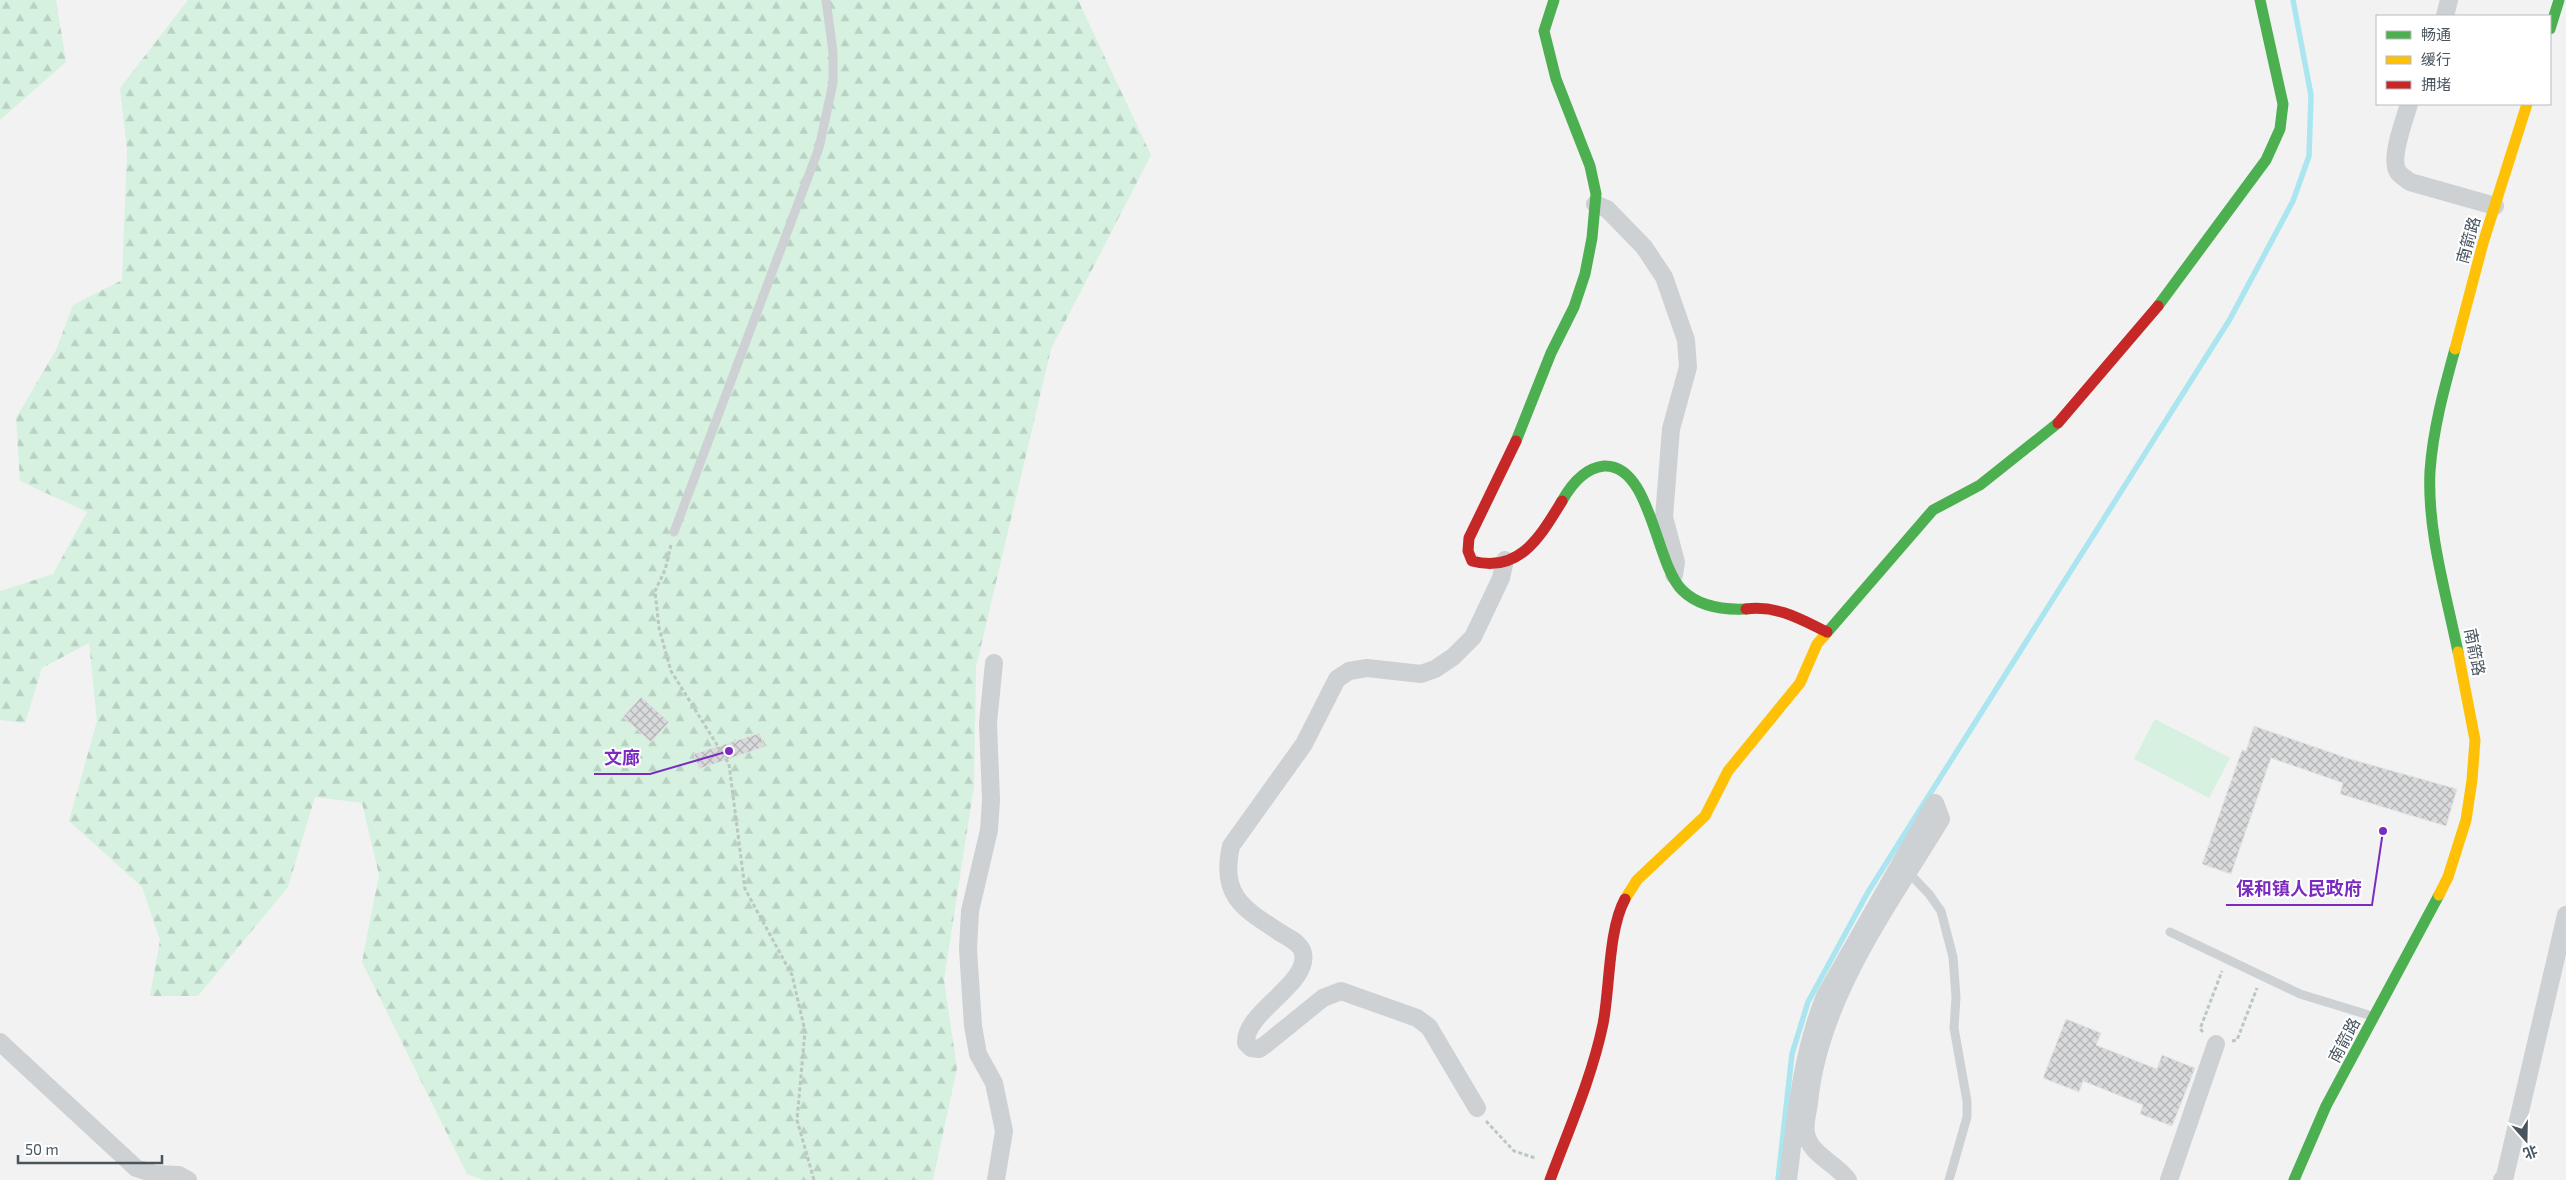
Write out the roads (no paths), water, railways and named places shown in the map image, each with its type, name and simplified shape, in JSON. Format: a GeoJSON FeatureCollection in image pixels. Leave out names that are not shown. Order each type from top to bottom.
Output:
{"type":"FeatureCollection","features":[{"type":"Feature","properties":{"kind":"street"},"geometry":{"type":"LineString","coordinates":[[1554,0],[1544,31],[1546,47],[1556,79],[1590,166],[1596,194],[1592,238],[1585,274],[1574,307],[1551,352],[1512,452],[1469,538],[1468,550],[1472,561],[1482,565],[1505,560],[1534,543],[1562,499],[1579,479],[1593,469],[1607,466],[1622,472],[1635,484],[1644,499],[1665,565],[1673,581],[1687,596],[1712,608],[1764,607],[1783,611],[1827,632]]}},
{"type":"Feature","properties":{"kind":"street"},"geometry":{"type":"LineString","coordinates":[[1550,1180],[1594,1059],[1603,1023],[1616,927],[1624,902],[1637,880],[1683,839],[1705,816],[1728,771],[1800,683],[1817,644],[1933,510],[1987,480],[2051,430],[2147,321],[2266,160],[2280,129],[2283,104],[2260,0]]}},
{"type":"Feature","properties":{"kind":"street"},"geometry":{"type":"LineString","coordinates":[[2445,15],[2449,0]]}},
{"type":"Feature","properties":{"kind":"street"},"geometry":{"type":"LineString","coordinates":[[2551,26],[2559,0]]}},
{"type":"Feature","properties":{"kind":"street"},"geometry":{"type":"LineString","coordinates":[[2409,105],[2396,152],[2396,167],[2399,173],[2410,182],[2495,206]]}},
{"type":"Feature","properties":{"kind":"street","name":"南箭路"},"geometry":{"type":"LineString","coordinates":[[2294,1180],[2326,1106],[2448,877],[2466,820],[2472,780],[2474,740],[2430,516],[2430,472],[2436,421],[2495,206],[2527,105]]}},
{"type":"Feature","properties":{"kind":"street"},"geometry":{"type":"LineString","coordinates":[[1595,204],[1607,209],[1638,241],[1664,276],[1686,340],[1688,367],[1671,429],[1664,517],[1676,562],[1673,581]]}},
{"type":"Feature","properties":{"kind":"street"},"geometry":{"type":"LineString","coordinates":[[1477,1108],[1429,1027],[1417,1018],[1342,992],[1315,1003],[1259,1049],[1251,1048],[1246,1043],[1247,1030],[1297,974],[1304,959],[1303,950],[1294,941],[1255,916],[1235,898],[1230,885],[1228,864],[1231,846],[1304,744],[1337,678],[1349,671],[1368,668],[1421,674],[1453,657],[1473,637],[1501,578],[1505,560]]}},
{"type":"Feature","properties":{"kind":"street"},"geometry":{"type":"LineString","coordinates":[[994,663],[988,723],[991,800],[989,830],[970,911],[968,949],[973,1026],[978,1054],[994,1082],[1004,1130],[996,1180]]}},
{"type":"Feature","properties":{"kind":"street"},"geometry":{"type":"LineString","coordinates":[[1788,1180],[1799,1089],[1813,1025],[1825,996],[1935,803],[1941,819],[1835,1001],[1810,1083],[1806,1133],[1819,1156],[1841,1170],[1848,1180]]}},
{"type":"Feature","properties":{"kind":"street"},"geometry":{"type":"LineString","coordinates":[[2502,1180],[2566,915]]}},
{"type":"Feature","properties":{"kind":"street"},"geometry":{"type":"LineString","coordinates":[[0,1042],[136,1168],[154,1174],[179,1175],[188,1180]]}},
{"type":"Feature","properties":{"kind":"street"},"geometry":{"type":"LineString","coordinates":[[2169,1180],[2216,1044]]}},
{"type":"Feature","properties":{"kind":"lane"},"geometry":{"type":"LineString","coordinates":[[674,532],[819,148],[833,83],[833,52],[826,0]]}},
{"type":"Feature","properties":{"kind":"lane"},"geometry":{"type":"LineString","coordinates":[[1909,873],[1929,894],[1941,911],[1953,956],[1956,997],[1954,1028],[1967,1101],[1967,1117],[1949,1180]]}},
{"type":"Feature","properties":{"kind":"lane"},"geometry":{"type":"LineString","coordinates":[[2170,932],[2300,994],[2375,1016]]}},
{"type":"Feature","properties":{"kind":"waterway"},"geometry":{"type":"LineString","coordinates":[[1778,1180],[1792,1054],[1808,1002],[1868,892],[2230,319],[2293,201],[2309,156],[2311,95],[2293,0]]}},
{"type":"Feature","properties":{"kind":"place","name":"文廊"},"geometry":{"type":"Point","coordinates":[729,751]}},
{"type":"Feature","properties":{"kind":"place","name":"保和镇人民政府"},"geometry":{"type":"Point","coordinates":[2383,831]}}]}
